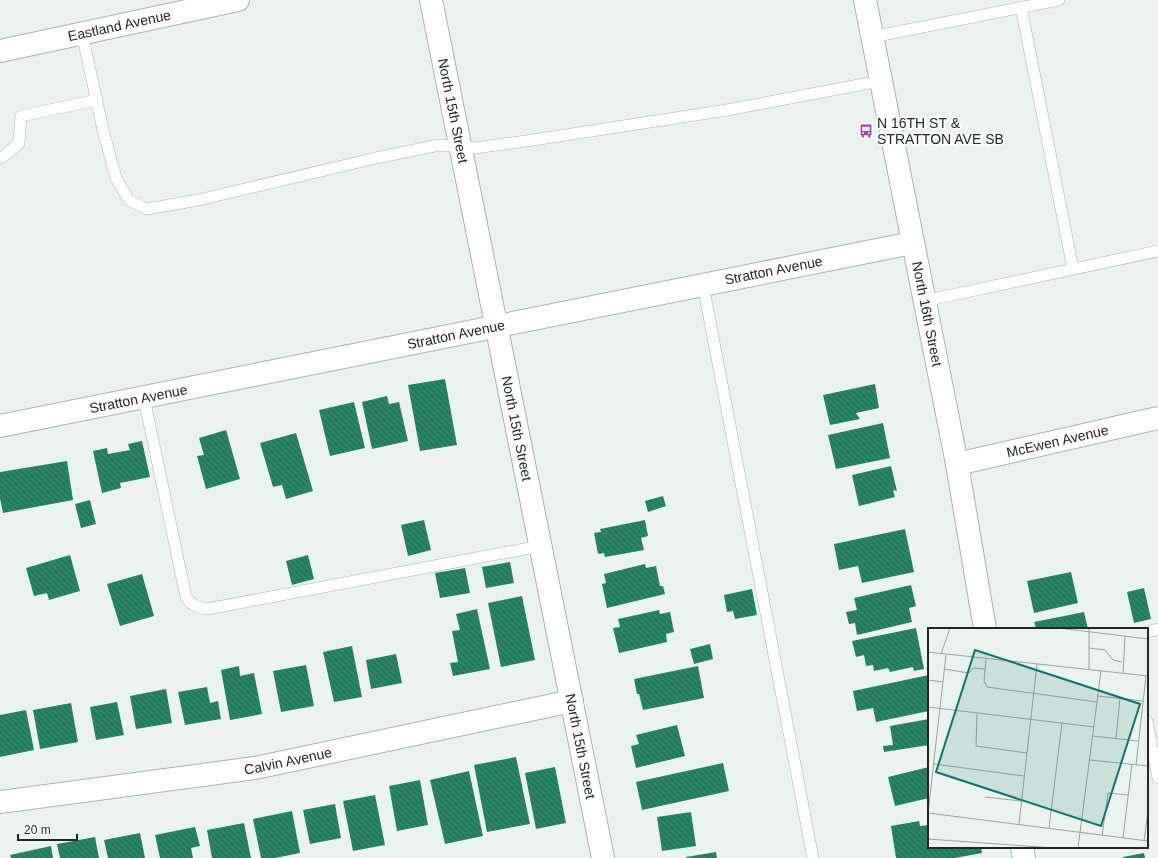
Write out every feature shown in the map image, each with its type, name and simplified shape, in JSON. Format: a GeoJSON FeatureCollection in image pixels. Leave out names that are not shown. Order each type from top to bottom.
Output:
{"type":"FeatureCollection","features":[{"type":"Feature","properties":{"kind":"street","name":"Eastland Avenue"},"geometry":{"type":"LineString","coordinates":[[0,51],[238,0]]}},
{"type":"Feature","properties":{"kind":"street","name":"North 15th Street"},"geometry":{"type":"LineString","coordinates":[[431,0],[603,858]]}},
{"type":"Feature","properties":{"kind":"street","name":"North 16th Street"},"geometry":{"type":"LineString","coordinates":[[865,0],[956,464],[985,628]]}},
{"type":"Feature","properties":{"kind":"street","name":"Stratton Avenue"},"geometry":{"type":"LineString","coordinates":[[0,426],[912,243]]}},
{"type":"Feature","properties":{"kind":"street","name":"McEwen Avenue"},"geometry":{"type":"LineString","coordinates":[[956,464],[1158,418]]}},
{"type":"Feature","properties":{"kind":"street","name":"Calvin Avenue"},"geometry":{"type":"LineString","coordinates":[[0,802],[255,768],[572,700]]}},
{"type":"Feature","properties":{"kind":"street"},"geometry":{"type":"LineString","coordinates":[[1022,848],[1024,858]]}},
{"type":"Feature","properties":{"kind":"lane"},"geometry":{"type":"LineString","coordinates":[[872,37],[1059,0]]}},
{"type":"Feature","properties":{"kind":"lane"},"geometry":{"type":"LineString","coordinates":[[1021,7],[1073,269]]}},
{"type":"Feature","properties":{"kind":"lane"},"geometry":{"type":"LineString","coordinates":[[82,33],[116,178],[129,200],[147,209],[198,200],[376,158],[439,146],[482,147],[727,110],[880,81]]}},
{"type":"Feature","properties":{"kind":"lane"},"geometry":{"type":"LineString","coordinates":[[0,158],[19,143],[21,116],[97,100]]}},
{"type":"Feature","properties":{"kind":"lane"},"geometry":{"type":"LineString","coordinates":[[924,301],[1158,251]]}},
{"type":"Feature","properties":{"kind":"lane"},"geometry":{"type":"LineString","coordinates":[[703,285],[813,858]]}},
{"type":"Feature","properties":{"kind":"lane"},"geometry":{"type":"LineString","coordinates":[[144,398],[186,597],[190,603],[198,607],[207,609],[540,546]]}},
{"type":"Feature","properties":{"kind":"lane"},"geometry":{"type":"LineString","coordinates":[[1148,632],[1158,629]]}},
{"type":"Feature","properties":{"kind":"lane"},"geometry":{"type":"LineString","coordinates":[[1148,726],[1158,778]]}},
{"type":"Feature","properties":{"kind":"building"},"geometry":{"type":"Polygon","coordinates":[[[445,379],[457,445],[420,451],[408,385],[445,379]]]}},
{"type":"Feature","properties":{"kind":"building"},"geometry":{"type":"Polygon","coordinates":[[[875,384],[879,408],[856,413],[860,419],[830,425],[823,395],[875,384]]]}},
{"type":"Feature","properties":{"kind":"building"},"geometry":{"type":"Polygon","coordinates":[[[387,396],[389,404],[399,402],[408,441],[372,449],[362,402],[387,396]]]}},
{"type":"Feature","properties":{"kind":"building"},"geometry":{"type":"Polygon","coordinates":[[[354,402],[365,448],[330,456],[319,410],[354,402]]]}},
{"type":"Feature","properties":{"kind":"building"},"geometry":{"type":"Polygon","coordinates":[[[883,423],[890,458],[836,469],[828,435],[883,423]]]}},
{"type":"Feature","properties":{"kind":"building"},"geometry":{"type":"Polygon","coordinates":[[[226,430],[240,479],[206,489],[197,456],[204,455],[199,438],[226,430]]]}},
{"type":"Feature","properties":{"kind":"building"},"geometry":{"type":"Polygon","coordinates":[[[296,433],[313,491],[286,499],[282,485],[273,487],[260,443],[296,433]]]}},
{"type":"Feature","properties":{"kind":"building"},"geometry":{"type":"Polygon","coordinates":[[[142,441],[150,477],[120,483],[121,488],[102,493],[93,451],[107,448],[108,454],[130,450],[128,444],[142,441]]]}},
{"type":"Feature","properties":{"kind":"building"},"geometry":{"type":"Polygon","coordinates":[[[67,461],[73,500],[3,513],[0,498],[0,472],[67,461]]]}},
{"type":"Feature","properties":{"kind":"building"},"geometry":{"type":"Polygon","coordinates":[[[891,466],[897,491],[893,490],[895,497],[859,506],[852,475],[891,466]]]}},
{"type":"Feature","properties":{"kind":"building"},"geometry":{"type":"Polygon","coordinates":[[[663,496],[666,506],[648,512],[645,501],[663,496]]]}},
{"type":"Feature","properties":{"kind":"building"},"geometry":{"type":"Polygon","coordinates":[[[90,500],[96,524],[81,528],[75,504],[90,500]]]}},
{"type":"Feature","properties":{"kind":"building"},"geometry":{"type":"Polygon","coordinates":[[[424,520],[431,550],[408,556],[401,525],[424,520]]]}},
{"type":"Feature","properties":{"kind":"building"},"geometry":{"type":"Polygon","coordinates":[[[645,520],[648,536],[641,538],[644,550],[605,557],[604,553],[598,554],[594,533],[601,532],[600,529],[645,520]]]}},
{"type":"Feature","properties":{"kind":"building"},"geometry":{"type":"Polygon","coordinates":[[[905,529],[914,572],[862,583],[858,566],[839,570],[834,544],[905,529]]]}},
{"type":"Feature","properties":{"kind":"building"},"geometry":{"type":"Polygon","coordinates":[[[70,555],[80,591],[49,600],[47,593],[34,596],[26,568],[70,555]]]}},
{"type":"Feature","properties":{"kind":"building"},"geometry":{"type":"Polygon","coordinates":[[[308,555],[314,579],[292,585],[286,561],[308,555]]]}},
{"type":"Feature","properties":{"kind":"building"},"geometry":{"type":"Polygon","coordinates":[[[510,562],[514,583],[486,588],[482,567],[510,562]]]}},
{"type":"Feature","properties":{"kind":"building"},"geometry":{"type":"Polygon","coordinates":[[[645,564],[646,568],[656,566],[660,586],[663,586],[665,594],[607,608],[602,584],[606,583],[604,574],[645,564]]]}},
{"type":"Feature","properties":{"kind":"building"},"geometry":{"type":"Polygon","coordinates":[[[465,568],[470,593],[440,598],[435,573],[465,568]]]}},
{"type":"Feature","properties":{"kind":"building"},"geometry":{"type":"Polygon","coordinates":[[[1071,572],[1078,603],[1034,613],[1027,581],[1071,572]]]}},
{"type":"Feature","properties":{"kind":"building"},"geometry":{"type":"Polygon","coordinates":[[[142,574],[154,616],[120,626],[107,584],[142,574]]]}},
{"type":"Feature","properties":{"kind":"building"},"geometry":{"type":"Polygon","coordinates":[[[911,585],[916,606],[909,608],[912,622],[857,635],[855,623],[849,624],[846,612],[857,610],[854,598],[911,585]]]}},
{"type":"Feature","properties":{"kind":"building"},"geometry":{"type":"Polygon","coordinates":[[[1144,588],[1151,619],[1134,623],[1127,592],[1144,588]]]}},
{"type":"Feature","properties":{"kind":"building"},"geometry":{"type":"Polygon","coordinates":[[[752,589],[757,615],[735,619],[733,611],[727,612],[724,595],[752,589]]]}},
{"type":"Feature","properties":{"kind":"building"},"geometry":{"type":"Polygon","coordinates":[[[522,596],[535,660],[501,667],[488,603],[522,596]]]}},
{"type":"Feature","properties":{"kind":"building"},"geometry":{"type":"Polygon","coordinates":[[[477,609],[490,669],[453,676],[450,663],[458,662],[452,631],[460,630],[456,614],[477,609]]]}},
{"type":"Feature","properties":{"kind":"building"},"geometry":{"type":"Polygon","coordinates":[[[659,610],[660,614],[670,612],[674,632],[666,634],[667,642],[619,653],[613,628],[620,627],[618,619],[659,610]]]}},
{"type":"Feature","properties":{"kind":"building"},"geometry":{"type":"Polygon","coordinates":[[[1084,612],[1088,628],[1036,628],[1034,622],[1084,612]]]}},
{"type":"Feature","properties":{"kind":"building"},"geometry":{"type":"Polygon","coordinates":[[[916,628],[924,669],[914,671],[913,667],[890,672],[888,668],[874,671],[873,665],[866,666],[864,655],[856,657],[852,641],[916,628]]]}},
{"type":"Feature","properties":{"kind":"building"},"geometry":{"type":"Polygon","coordinates":[[[710,644],[713,659],[694,664],[690,649],[710,644]]]}},
{"type":"Feature","properties":{"kind":"building"},"geometry":{"type":"Polygon","coordinates":[[[352,646],[362,697],[334,702],[323,652],[352,646]]]}},
{"type":"Feature","properties":{"kind":"building"},"geometry":{"type":"Polygon","coordinates":[[[396,654],[402,683],[371,689],[366,660],[396,654]]]}},
{"type":"Feature","properties":{"kind":"building"},"geometry":{"type":"Polygon","coordinates":[[[306,665],[314,706],[281,712],[273,671],[306,665]]]}},
{"type":"Feature","properties":{"kind":"building"},"geometry":{"type":"Polygon","coordinates":[[[239,666],[240,676],[254,673],[262,714],[230,720],[221,670],[239,666]]]}},
{"type":"Feature","properties":{"kind":"building"},"geometry":{"type":"Polygon","coordinates":[[[698,666],[704,698],[643,710],[639,694],[637,694],[634,679],[698,666]]]}},
{"type":"Feature","properties":{"kind":"building"},"geometry":{"type":"Polygon","coordinates":[[[928,675],[928,711],[876,722],[873,708],[857,711],[853,691],[928,675]]]}},
{"type":"Feature","properties":{"kind":"building"},"geometry":{"type":"Polygon","coordinates":[[[207,687],[210,703],[218,701],[221,719],[185,725],[178,692],[207,687]]]}},
{"type":"Feature","properties":{"kind":"building"},"geometry":{"type":"Polygon","coordinates":[[[166,689],[172,723],[136,729],[130,696],[166,689]]]}},
{"type":"Feature","properties":{"kind":"building"},"geometry":{"type":"Polygon","coordinates":[[[117,702],[124,735],[96,740],[90,707],[117,702]]]}},
{"type":"Feature","properties":{"kind":"building"},"geometry":{"type":"Polygon","coordinates":[[[71,703],[78,742],[40,749],[33,710],[71,703]]]}},
{"type":"Feature","properties":{"kind":"building"},"geometry":{"type":"Polygon","coordinates":[[[26,710],[34,750],[0,757],[0,715],[26,710]]]}},
{"type":"Feature","properties":{"kind":"building"},"geometry":{"type":"Polygon","coordinates":[[[928,719],[928,745],[884,752],[883,746],[893,745],[890,726],[928,719]]]}},
{"type":"Feature","properties":{"kind":"building"},"geometry":{"type":"Polygon","coordinates":[[[677,725],[685,756],[636,768],[631,746],[639,744],[636,735],[677,725]]]}},
{"type":"Feature","properties":{"kind":"building"},"geometry":{"type":"Polygon","coordinates":[[[516,757],[530,824],[487,832],[474,765],[516,757]]]}},
{"type":"Feature","properties":{"kind":"building"},"geometry":{"type":"Polygon","coordinates":[[[723,763],[729,791],[642,810],[636,782],[723,763]]]}},
{"type":"Feature","properties":{"kind":"building"},"geometry":{"type":"Polygon","coordinates":[[[555,767],[566,823],[536,829],[525,773],[555,767]]]}},
{"type":"Feature","properties":{"kind":"building"},"geometry":{"type":"Polygon","coordinates":[[[928,767],[928,798],[895,806],[888,777],[928,767]]]}},
{"type":"Feature","properties":{"kind":"building"},"geometry":{"type":"Polygon","coordinates":[[[469,771],[483,836],[445,844],[430,780],[469,771]]]}},
{"type":"Feature","properties":{"kind":"building"},"geometry":{"type":"Polygon","coordinates":[[[420,780],[428,825],[397,831],[389,786],[420,780]]]}},
{"type":"Feature","properties":{"kind":"building"},"geometry":{"type":"Polygon","coordinates":[[[375,795],[385,845],[353,851],[343,801],[375,795]]]}},
{"type":"Feature","properties":{"kind":"building"},"geometry":{"type":"Polygon","coordinates":[[[335,804],[341,838],[310,844],[303,810],[335,804]]]}},
{"type":"Feature","properties":{"kind":"building"},"geometry":{"type":"Polygon","coordinates":[[[292,811],[300,853],[275,858],[261,858],[253,819],[292,811]]]}},
{"type":"Feature","properties":{"kind":"building"},"geometry":{"type":"Polygon","coordinates":[[[691,812],[696,846],[662,851],[657,817],[691,812]]]}},
{"type":"Feature","properties":{"kind":"building"},"geometry":{"type":"Polygon","coordinates":[[[919,821],[920,826],[928,825],[928,848],[981,848],[982,853],[955,858],[896,858],[891,826],[919,821]]]}},
{"type":"Feature","properties":{"kind":"building"},"geometry":{"type":"Polygon","coordinates":[[[244,823],[251,858],[212,858],[207,830],[244,823]]]}},
{"type":"Feature","properties":{"kind":"building"},"geometry":{"type":"Polygon","coordinates":[[[195,827],[200,846],[191,848],[193,858],[160,858],[155,835],[195,827]]]}},
{"type":"Feature","properties":{"kind":"building"},"geometry":{"type":"Polygon","coordinates":[[[140,833],[145,858],[108,858],[104,840],[140,833]]]}},
{"type":"Feature","properties":{"kind":"building"},"geometry":{"type":"Polygon","coordinates":[[[95,837],[99,858],[60,858],[57,844],[95,837]]]}},
{"type":"Feature","properties":{"kind":"building"},"geometry":{"type":"Polygon","coordinates":[[[51,846],[53,858],[11,858],[10,855],[51,846]]]}},
{"type":"Feature","properties":{"kind":"building"},"geometry":{"type":"Polygon","coordinates":[[[716,852],[717,858],[686,858],[686,857],[716,852]]]}},
{"type":"Feature","properties":{"kind":"building"},"geometry":{"type":"Polygon","coordinates":[[[1144,853],[1145,858],[1123,858],[1123,857],[1144,853]]]}},
{"type":"Feature","properties":{"kind":"place","name":"N 16TH ST & STRATTON AVE SB"},"geometry":{"type":"Point","coordinates":[866,131]}}]}
